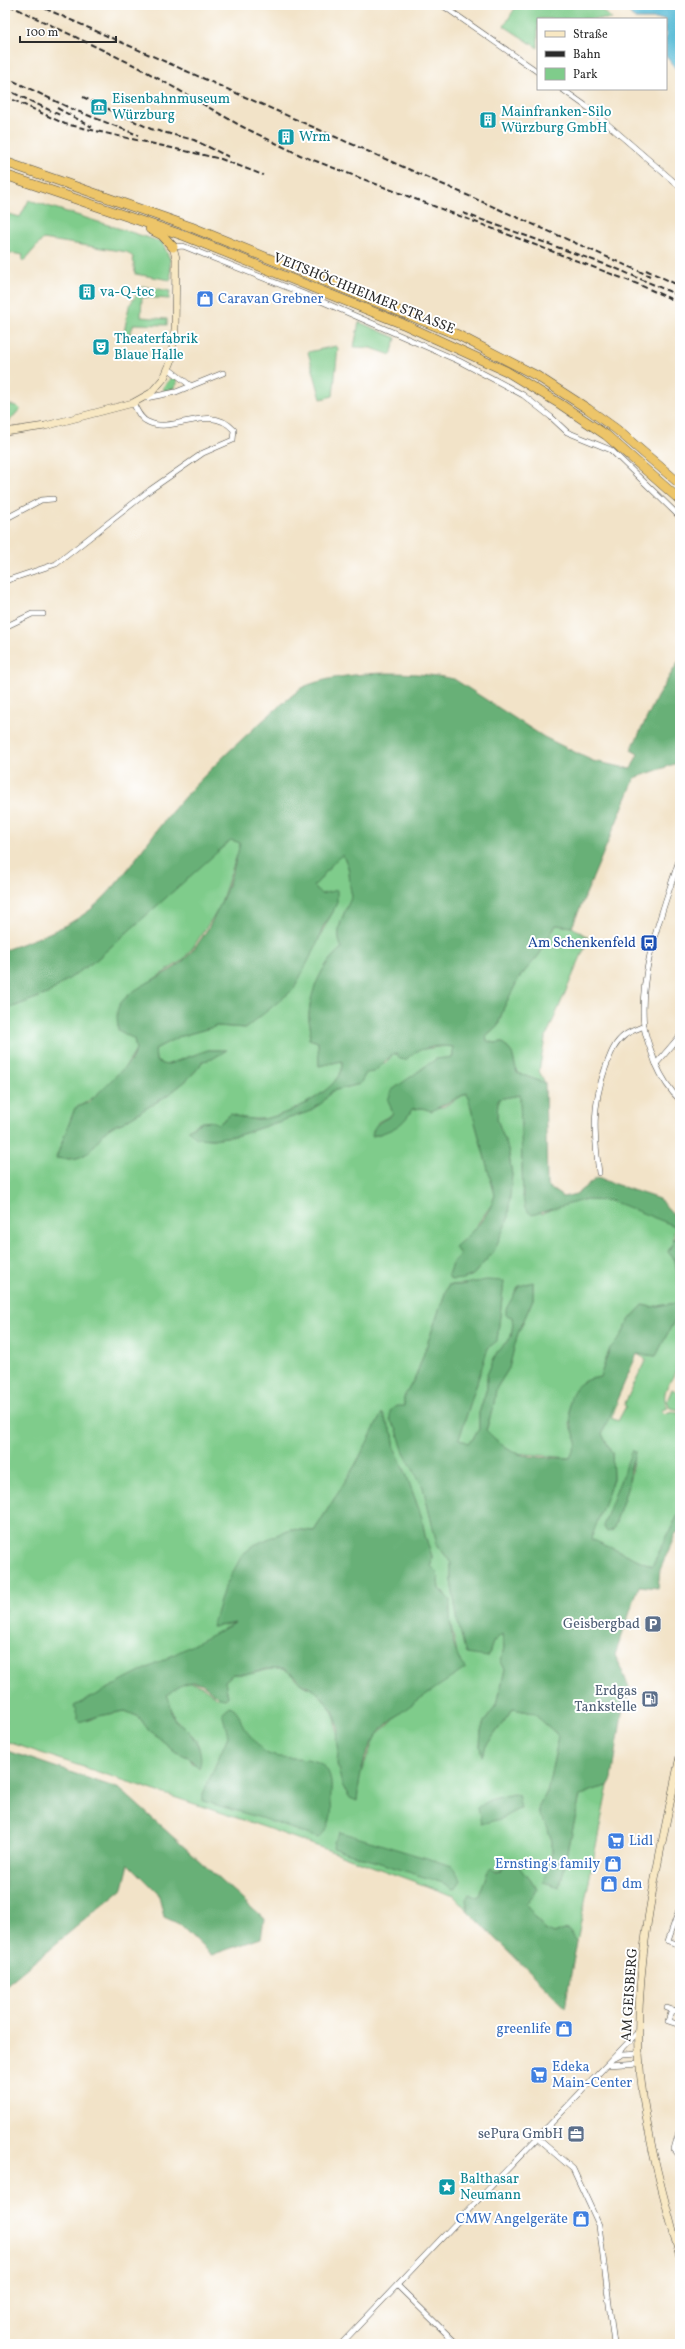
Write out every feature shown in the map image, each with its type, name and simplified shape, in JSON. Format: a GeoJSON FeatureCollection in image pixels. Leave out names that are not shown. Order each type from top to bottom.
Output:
{"type":"FeatureCollection","features":[{"type":"Feature","properties":{"kind":"highway","name":"VEITSHÖCHHEIMER STRASSE"},"geometry":{"type":"LineString","coordinates":[[5,162],[191,227],[444,329],[537,376],[616,429],[680,484]]}},
{"type":"Feature","properties":{"kind":"highway","name":"VEITSHÖCHHEIMER STRASSE"},"geometry":{"type":"LineString","coordinates":[[5,175],[191,239],[403,324],[506,371],[554,400],[606,436],[680,500]]}},
{"type":"Feature","properties":{"kind":"highway"},"geometry":{"type":"LineString","coordinates":[[129,217],[133,224],[162,235],[173,247]]}},
{"type":"Feature","properties":{"kind":"street"},"geometry":{"type":"LineString","coordinates":[[442,5],[537,71]]}},
{"type":"Feature","properties":{"kind":"street"},"geometry":{"type":"LineString","coordinates":[[563,90],[590,109],[680,187]]}},
{"type":"Feature","properties":{"kind":"street","name":"VEITSHÖCHHEIMER STRASSE"},"geometry":{"type":"LineString","coordinates":[[173,247],[183,246],[314,298],[472,368],[523,395],[567,432],[611,450],[680,517]]}},
{"type":"Feature","properties":{"kind":"street"},"geometry":{"type":"LineString","coordinates":[[143,398],[164,378],[169,369],[175,329],[176,258],[173,247]]}},
{"type":"Feature","properties":{"kind":"street"},"geometry":{"type":"LineString","coordinates":[[169,369],[191,386]]}},
{"type":"Feature","properties":{"kind":"street"},"geometry":{"type":"LineString","coordinates":[[5,432],[45,426],[133,403],[143,398],[176,392],[223,373]]}},
{"type":"Feature","properties":{"kind":"street"},"geometry":{"type":"LineString","coordinates":[[5,581],[56,564],[156,486],[203,453],[233,440],[234,430],[226,422],[205,418],[167,424],[148,422],[140,416],[133,403]]}},
{"type":"Feature","properties":{"kind":"street"},"geometry":{"type":"LineString","coordinates":[[5,519],[41,500],[53,498]]}},
{"type":"Feature","properties":{"kind":"street"},"geometry":{"type":"LineString","coordinates":[[5,627],[32,614],[43,614]]}},
{"type":"Feature","properties":{"kind":"street"},"geometry":{"type":"LineString","coordinates":[[680,857],[650,956],[645,990],[644,1026],[647,1040],[666,1085],[680,1100]]}},
{"type":"Feature","properties":{"kind":"street"},"geometry":{"type":"LineString","coordinates":[[599,1173],[595,1131],[595,1105],[602,1078],[612,1049],[626,1034],[644,1026]]}},
{"type":"Feature","properties":{"kind":"street"},"geometry":{"type":"LineString","coordinates":[[656,1064],[680,1036]]}},
{"type":"Feature","properties":{"kind":"street","name":"AM GEISBERG"},"geometry":{"type":"LineString","coordinates":[[680,1756],[655,1876],[645,1953],[639,2031],[640,2062],[647,2115],[660,2179],[680,2257]]}},
{"type":"Feature","properties":{"kind":"street"},"geometry":{"type":"LineString","coordinates":[[680,1907],[668,1941],[680,1945]]}},
{"type":"Feature","properties":{"kind":"street"},"geometry":{"type":"LineString","coordinates":[[680,2013],[670,2009],[668,2021],[680,2025]]}},
{"type":"Feature","properties":{"kind":"street"},"geometry":{"type":"LineString","coordinates":[[341,2344],[398,2286],[596,2074],[608,2065],[639,2031]]}},
{"type":"Feature","properties":{"kind":"street"},"geometry":{"type":"LineString","coordinates":[[614,2058],[623,2054],[640,2053]]}},
{"type":"Feature","properties":{"kind":"street"},"geometry":{"type":"LineString","coordinates":[[608,2065],[640,2062]]}},
{"type":"Feature","properties":{"kind":"street"},"geometry":{"type":"LineString","coordinates":[[680,2128],[673,2145],[674,2149],[680,2156]]}},
{"type":"Feature","properties":{"kind":"street"},"geometry":{"type":"LineString","coordinates":[[537,2138],[573,2169],[599,2226],[614,2344]]}},
{"type":"Feature","properties":{"kind":"street"},"geometry":{"type":"LineString","coordinates":[[398,2286],[457,2344]]}},
{"type":"Feature","properties":{"kind":"green space"},"geometry":{"type":"Polygon","coordinates":[[[517,5],[596,5],[611,18],[537,18],[537,47],[504,26],[517,5]]]}},
{"type":"Feature","properties":{"kind":"green space"},"geometry":{"type":"Polygon","coordinates":[[[29,200],[162,242],[170,259],[171,280],[135,274],[133,257],[127,252],[43,239],[24,261],[22,260],[23,255],[5,252],[5,213],[20,217],[29,200]]]}},
{"type":"Feature","properties":{"kind":"green space"},"geometry":{"type":"Polygon","coordinates":[[[142,286],[170,291],[169,299],[142,297],[141,317],[167,319],[167,325],[134,324],[129,337],[123,338],[129,306],[142,286]]]}},
{"type":"Feature","properties":{"kind":"green space"},"geometry":{"type":"Polygon","coordinates":[[[359,322],[396,338],[391,355],[371,348],[354,347],[359,322]]]}},
{"type":"Feature","properties":{"kind":"green space"},"geometry":{"type":"Polygon","coordinates":[[[336,346],[338,348],[333,396],[321,399],[308,352],[336,346]]]}},
{"type":"Feature","properties":{"kind":"green space"},"geometry":{"type":"Polygon","coordinates":[[[171,378],[177,379],[177,384],[173,389],[164,391],[163,387],[171,378]]]}},
{"type":"Feature","properties":{"kind":"green space"},"geometry":{"type":"Polygon","coordinates":[[[5,404],[17,406],[20,409],[5,426],[5,404]]]}},
{"type":"Feature","properties":{"kind":"green space"},"geometry":{"type":"Polygon","coordinates":[[[680,659],[680,762],[635,778],[572,927],[556,925],[539,955],[519,978],[504,1007],[498,1025],[486,1036],[487,1041],[494,1043],[502,1042],[512,1053],[517,1073],[545,1083],[547,1186],[563,1197],[576,1194],[597,1178],[659,1199],[679,1220],[675,1226],[612,1201],[583,1200],[532,1215],[525,1209],[523,1197],[520,1095],[498,1099],[497,1119],[508,1149],[512,1175],[508,1219],[494,1251],[473,1275],[463,1279],[451,1280],[448,1275],[452,1264],[460,1255],[455,1247],[479,1224],[489,1210],[495,1195],[467,1093],[431,1111],[422,1108],[412,1109],[400,1124],[385,1132],[372,1136],[375,1127],[393,1114],[388,1100],[392,1090],[436,1059],[453,1057],[453,1047],[441,1046],[427,1048],[415,1052],[406,1060],[400,1059],[397,1054],[393,1054],[374,1072],[366,1073],[360,1084],[332,1091],[322,1103],[308,1112],[239,1135],[213,1139],[196,1138],[188,1130],[207,1121],[219,1124],[231,1114],[239,1117],[262,1119],[285,1113],[312,1100],[325,1091],[334,1082],[341,1071],[342,1061],[319,1066],[318,1042],[309,1039],[311,1030],[309,1019],[312,996],[323,969],[342,948],[339,928],[352,896],[348,865],[342,855],[334,862],[314,886],[321,894],[337,890],[337,902],[333,912],[323,927],[317,944],[294,989],[246,1028],[217,1026],[178,1037],[155,1049],[156,1061],[166,1065],[208,1050],[227,1050],[212,1059],[203,1061],[187,1080],[166,1096],[122,1123],[112,1127],[104,1133],[88,1152],[81,1157],[71,1159],[56,1158],[75,1108],[89,1102],[130,1062],[136,1050],[134,1039],[118,1030],[117,1010],[122,1001],[138,988],[177,966],[195,948],[213,920],[220,905],[232,874],[240,843],[231,840],[96,960],[47,994],[5,1010],[5,950],[60,928],[90,910],[121,878],[168,816],[215,765],[301,688],[317,682],[335,678],[376,673],[418,674],[454,679],[544,737],[593,761],[631,769],[638,754],[631,750],[657,697],[680,659]]]}},
{"type":"Feature","properties":{"kind":"green space"},"geometry":{"type":"Polygon","coordinates":[[[231,839],[241,843],[219,908],[194,946],[183,960],[125,998],[127,1035],[134,1039],[136,1050],[125,1067],[110,1084],[92,1098],[75,1108],[56,1158],[70,1159],[81,1157],[88,1152],[104,1133],[112,1127],[122,1123],[166,1096],[187,1080],[203,1061],[212,1059],[226,1050],[208,1050],[166,1065],[156,1061],[155,1049],[178,1037],[217,1026],[246,1028],[280,996],[302,969],[333,912],[314,886],[342,854],[348,865],[352,896],[339,928],[342,948],[329,961],[319,978],[310,1005],[309,1014],[311,1031],[309,1039],[318,1042],[319,1066],[342,1061],[341,1071],[334,1082],[325,1091],[312,1100],[285,1113],[262,1119],[239,1117],[231,1114],[219,1124],[215,1122],[203,1122],[188,1130],[196,1138],[213,1139],[239,1135],[308,1112],[332,1091],[360,1084],[366,1072],[386,1063],[393,1054],[410,1054],[417,1050],[446,1046],[453,1047],[453,1057],[441,1059],[431,1063],[415,1074],[402,1090],[391,1110],[393,1114],[378,1122],[373,1136],[395,1127],[405,1119],[412,1109],[443,1107],[467,1093],[495,1195],[492,1204],[471,1233],[460,1255],[452,1264],[448,1275],[463,1279],[473,1275],[494,1251],[512,1175],[508,1149],[497,1119],[498,1099],[520,1095],[523,1197],[542,1214],[558,1206],[585,1200],[603,1200],[618,1202],[675,1226],[673,1242],[668,1252],[675,1260],[680,1299],[677,1303],[651,1307],[643,1305],[630,1319],[620,1338],[610,1348],[600,1377],[584,1381],[570,1424],[578,1442],[570,1458],[514,1453],[503,1446],[486,1431],[494,1404],[496,1389],[509,1368],[517,1336],[533,1299],[533,1282],[512,1317],[513,1323],[511,1337],[497,1352],[487,1375],[487,1388],[479,1413],[479,1429],[473,1439],[468,1443],[459,1439],[488,1348],[497,1340],[504,1281],[448,1285],[416,1376],[404,1397],[404,1406],[390,1420],[397,1430],[404,1453],[423,1487],[437,1544],[451,1563],[451,1580],[458,1623],[488,1657],[493,1642],[502,1634],[504,1647],[501,1662],[505,1669],[497,1705],[484,1722],[481,1731],[480,1746],[482,1756],[486,1746],[513,1709],[533,1713],[559,1736],[547,1792],[539,1806],[539,1815],[547,1827],[552,1841],[552,1853],[546,1870],[560,1887],[580,1796],[592,1790],[608,1786],[577,1941],[567,1929],[554,1934],[545,1930],[525,1904],[538,1889],[514,1860],[509,1860],[500,1871],[488,1871],[478,1899],[474,1896],[466,1904],[468,1911],[454,1896],[267,1828],[5,1741],[5,1010],[47,994],[96,960],[231,839]],[[383,1414],[354,1467],[314,1531],[290,1529],[242,1555],[213,1627],[237,1622],[87,1721],[99,1716],[125,1711],[139,1717],[147,1728],[176,1752],[189,1757],[193,1764],[199,1747],[194,1737],[174,1718],[167,1695],[181,1685],[192,1683],[204,1687],[216,1698],[228,1696],[225,1681],[233,1674],[246,1674],[271,1669],[285,1670],[292,1674],[302,1684],[317,1692],[332,1711],[336,1721],[338,1760],[343,1785],[348,1794],[357,1800],[360,1775],[375,1737],[458,1658],[444,1593],[439,1589],[437,1572],[431,1566],[432,1556],[425,1536],[422,1518],[405,1471],[395,1449],[393,1435],[383,1414]]]}},
{"type":"Feature","properties":{"kind":"green space"},"geometry":{"type":"Polygon","coordinates":[[[556,925],[572,927],[589,938],[545,1039],[539,1071],[545,1083],[517,1073],[512,1053],[502,1042],[494,1043],[487,1041],[486,1036],[498,1025],[504,1007],[519,978],[539,955],[556,925]]]}},
{"type":"Feature","properties":{"kind":"green space"},"geometry":{"type":"Polygon","coordinates":[[[680,1228],[680,1291],[675,1260],[668,1252],[680,1228]]]}},
{"type":"Feature","properties":{"kind":"green space"},"geometry":{"type":"Polygon","coordinates":[[[486,1280],[504,1281],[497,1341],[488,1348],[459,1439],[468,1443],[473,1439],[479,1429],[479,1413],[487,1388],[487,1375],[497,1352],[511,1337],[513,1323],[512,1317],[506,1315],[506,1309],[519,1286],[533,1282],[533,1299],[517,1336],[509,1368],[496,1389],[494,1404],[486,1430],[509,1450],[533,1457],[570,1458],[577,1442],[569,1409],[570,1400],[577,1386],[590,1379],[600,1377],[610,1348],[620,1338],[630,1319],[643,1305],[651,1307],[676,1303],[680,1299],[680,1316],[675,1319],[656,1356],[637,1354],[602,1434],[612,1453],[613,1479],[591,1539],[652,1566],[680,1511],[680,1531],[676,1533],[660,1570],[658,1588],[639,1586],[615,1655],[630,1689],[628,1700],[624,1700],[612,1779],[608,1786],[592,1790],[580,1796],[560,1887],[543,1882],[552,1853],[552,1841],[547,1827],[539,1815],[539,1806],[547,1792],[559,1736],[533,1713],[513,1709],[486,1746],[482,1757],[480,1746],[481,1731],[484,1722],[497,1705],[505,1669],[501,1662],[504,1647],[502,1634],[493,1642],[488,1657],[466,1654],[458,1623],[451,1580],[451,1563],[437,1544],[423,1487],[404,1453],[397,1430],[390,1420],[390,1411],[396,1406],[404,1406],[404,1397],[416,1376],[448,1285],[460,1285],[486,1280]]]}},
{"type":"Feature","properties":{"kind":"green space"},"geometry":{"type":"Polygon","coordinates":[[[680,1316],[680,1360],[678,1367],[666,1389],[665,1401],[668,1408],[662,1410],[663,1414],[672,1411],[680,1414],[680,1511],[652,1566],[590,1539],[613,1479],[612,1453],[602,1434],[615,1401],[618,1403],[611,1418],[618,1421],[626,1406],[624,1405],[646,1359],[637,1354],[656,1356],[675,1319],[680,1316]],[[635,1451],[613,1530],[629,1483],[635,1451]]]}},
{"type":"Feature","properties":{"kind":"green space"},"geometry":{"type":"Polygon","coordinates":[[[672,1389],[680,1393],[680,1410],[670,1408],[667,1401],[672,1389]]]}},
{"type":"Feature","properties":{"kind":"green space"},"geometry":{"type":"Polygon","coordinates":[[[382,1413],[393,1435],[395,1449],[405,1471],[422,1518],[425,1536],[432,1556],[431,1566],[437,1572],[439,1589],[450,1600],[450,1618],[454,1645],[466,1668],[405,1709],[383,1727],[372,1743],[365,1759],[360,1776],[357,1801],[350,1798],[342,1785],[337,1764],[338,1752],[336,1739],[339,1728],[333,1711],[324,1699],[314,1690],[300,1683],[296,1677],[284,1669],[267,1669],[249,1674],[233,1674],[225,1681],[228,1697],[225,1699],[216,1696],[204,1685],[194,1682],[179,1686],[167,1695],[174,1719],[188,1731],[198,1746],[201,1757],[199,1768],[188,1757],[176,1752],[147,1728],[139,1717],[125,1711],[79,1722],[74,1706],[235,1623],[212,1627],[223,1591],[242,1555],[254,1545],[290,1529],[314,1531],[356,1464],[382,1413]]]}},
{"type":"Feature","properties":{"kind":"green space"},"geometry":{"type":"Polygon","coordinates":[[[632,1450],[635,1454],[630,1468],[629,1483],[613,1530],[607,1532],[603,1526],[632,1450]]]}},
{"type":"Feature","properties":{"kind":"green space"},"geometry":{"type":"Polygon","coordinates":[[[229,1706],[235,1709],[244,1728],[266,1753],[275,1756],[314,1761],[322,1764],[328,1771],[331,1781],[331,1818],[325,1831],[318,1838],[261,1818],[203,1801],[203,1794],[228,1736],[222,1712],[229,1706]]]}},
{"type":"Feature","properties":{"kind":"green space"},"geometry":{"type":"Polygon","coordinates":[[[5,1750],[120,1789],[264,1919],[261,1938],[211,1955],[179,1924],[164,1917],[158,1893],[129,1864],[123,1888],[5,1986],[5,1750]]]}},
{"type":"Feature","properties":{"kind":"green space"},"geometry":{"type":"Polygon","coordinates":[[[513,1794],[518,1795],[521,1808],[500,1819],[481,1824],[478,1808],[489,1800],[513,1794]]]}},
{"type":"Feature","properties":{"kind":"green space"},"geometry":{"type":"Polygon","coordinates":[[[340,1832],[452,1866],[461,1880],[456,1888],[453,1889],[446,1884],[333,1848],[334,1842],[340,1832]]]}},
{"type":"Feature","properties":{"kind":"green space"},"geometry":{"type":"Polygon","coordinates":[[[509,1860],[514,1860],[538,1889],[526,1904],[545,1930],[554,1934],[567,1929],[577,1941],[565,2007],[468,1911],[466,1899],[469,1894],[478,1898],[488,1871],[491,1868],[496,1872],[500,1871],[509,1860]]]}},
{"type":"Feature","properties":{"kind":"water"},"geometry":{"type":"Polygon","coordinates":[[[623,5],[680,5],[680,74],[667,57],[667,18],[634,18],[623,5]]]}},
{"type":"Feature","properties":{"kind":"railway"},"geometry":{"type":"LineString","coordinates":[[9,5],[140,68],[241,126],[300,155],[640,285],[680,303]]}},
{"type":"Feature","properties":{"kind":"railway"},"geometry":{"type":"LineString","coordinates":[[37,5],[650,276]]}},
{"type":"Feature","properties":{"kind":"railway"},"geometry":{"type":"LineString","coordinates":[[5,77],[72,109],[138,135]]}},
{"type":"Feature","properties":{"kind":"railway"},"geometry":{"type":"LineString","coordinates":[[5,89],[62,116]]}},
{"type":"Feature","properties":{"kind":"railway"},"geometry":{"type":"LineString","coordinates":[[5,96],[65,124],[221,159],[263,175]]}},
{"type":"Feature","properties":{"kind":"railway"},"geometry":{"type":"LineString","coordinates":[[83,97],[151,129],[194,140],[229,157]]}},
{"type":"Feature","properties":{"kind":"railway"},"geometry":{"type":"LineString","coordinates":[[57,108],[92,127]]}},
{"type":"Feature","properties":{"kind":"railway"},"geometry":{"type":"LineString","coordinates":[[463,213],[615,268],[680,296]]}},
{"type":"Feature","properties":{"kind":"railway"},"geometry":{"type":"LineString","coordinates":[[646,270],[680,286]]}},
{"type":"Feature","properties":{"kind":"place","name":"Eisenbahnmuseum Würzburg"},"geometry":{"type":"Point","coordinates":[99,107]}},
{"type":"Feature","properties":{"kind":"place","name":"Mainfranken-Silo Würzburg GmbH"},"geometry":{"type":"Point","coordinates":[488,120]}},
{"type":"Feature","properties":{"kind":"place","name":"Wrm"},"geometry":{"type":"Point","coordinates":[286,137]}},
{"type":"Feature","properties":{"kind":"place","name":"va-Q-tec"},"geometry":{"type":"Point","coordinates":[87,292]}},
{"type":"Feature","properties":{"kind":"place","name":"Caravan Grebner"},"geometry":{"type":"Point","coordinates":[205,299]}},
{"type":"Feature","properties":{"kind":"place","name":"Theaterfabrik Blaue Halle"},"geometry":{"type":"Point","coordinates":[101,347]}},
{"type":"Feature","properties":{"kind":"place","name":"Am Schenkenfeld"},"geometry":{"type":"Point","coordinates":[649,943]}},
{"type":"Feature","properties":{"kind":"place","name":"Geisbergbad"},"geometry":{"type":"Point","coordinates":[653,1624]}},
{"type":"Feature","properties":{"kind":"place","name":"Erdgas Tankstelle"},"geometry":{"type":"Point","coordinates":[650,1699]}},
{"type":"Feature","properties":{"kind":"place","name":"Lidl"},"geometry":{"type":"Point","coordinates":[616,1841]}},
{"type":"Feature","properties":{"kind":"place","name":"Ernsting's family"},"geometry":{"type":"Point","coordinates":[613,1864]}},
{"type":"Feature","properties":{"kind":"place","name":"dm"},"geometry":{"type":"Point","coordinates":[609,1884]}},
{"type":"Feature","properties":{"kind":"place","name":"greenlife"},"geometry":{"type":"Point","coordinates":[564,2029]}},
{"type":"Feature","properties":{"kind":"place","name":"Edeka Main-Center"},"geometry":{"type":"Point","coordinates":[539,2075]}},
{"type":"Feature","properties":{"kind":"place","name":"sePura GmbH"},"geometry":{"type":"Point","coordinates":[576,2134]}},
{"type":"Feature","properties":{"kind":"place","name":"Balthasar Neumann"},"geometry":{"type":"Point","coordinates":[447,2187]}},
{"type":"Feature","properties":{"kind":"place","name":"CMW Angelgeräte"},"geometry":{"type":"Point","coordinates":[581,2219]}}]}
